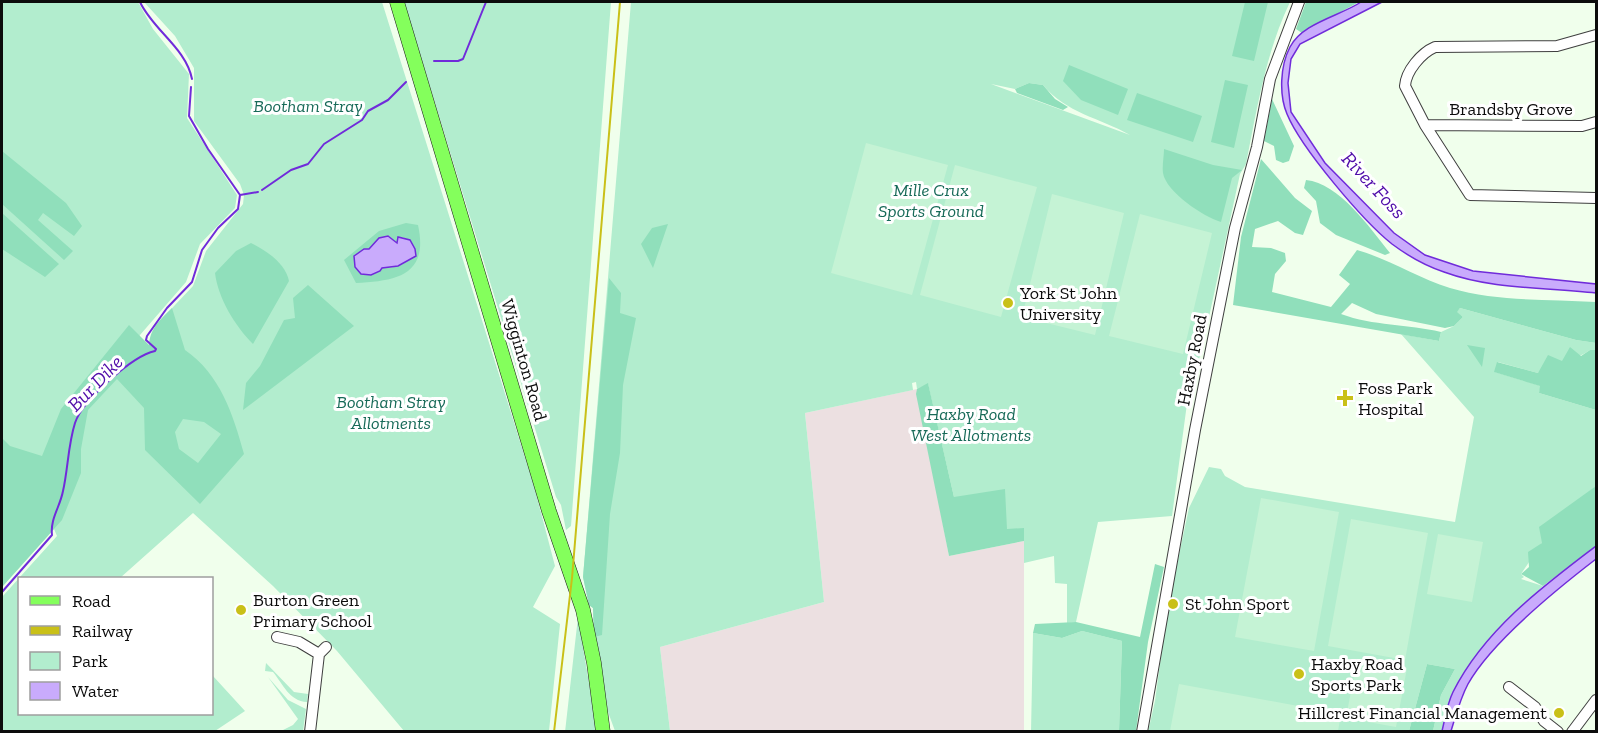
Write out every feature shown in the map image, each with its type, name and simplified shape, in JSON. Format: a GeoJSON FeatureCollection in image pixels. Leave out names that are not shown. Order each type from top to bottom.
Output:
{"type":"FeatureCollection","features":[{"type":"Feature","properties":{"kind":"main road","name":"Wigginton Road"},"geometry":{"type":"LineString","coordinates":[[397,2],[549,511],[583,610],[594,663],[603,732]]}},
{"type":"Feature","properties":{"kind":"street","name":"Haxby Road"},"geometry":{"type":"LineString","coordinates":[[1142,732],[1195,430],[1235,228],[1257,147],[1270,79],[1299,2]]}},
{"type":"Feature","properties":{"kind":"street"},"geometry":{"type":"LineString","coordinates":[[1596,35],[1557,46],[1444,46],[1429,50],[1408,74],[1405,86],[1425,125],[1470,195],[1596,198]]}},
{"type":"Feature","properties":{"kind":"street","name":"Brandsby Grove"},"geometry":{"type":"LineString","coordinates":[[1425,125],[1582,126],[1596,122]]}},
{"type":"Feature","properties":{"kind":"street"},"geometry":{"type":"LineString","coordinates":[[277,637],[322,651],[310,732]]}},
{"type":"Feature","properties":{"kind":"street"},"geometry":{"type":"LineString","coordinates":[[1509,687],[1535,706],[1544,722],[1558,732]]}},
{"type":"Feature","properties":{"kind":"street"},"geometry":{"type":"LineString","coordinates":[[1576,730],[1596,700]]}},
{"type":"Feature","properties":{"kind":"shaded area"},"geometry":{"type":"Polygon","coordinates":[[[917,389],[949,556],[1024,541],[1024,731],[670,731],[660,647],[824,602],[805,413],[917,389]]]}},
{"type":"Feature","properties":{"kind":"green space"},"geometry":{"type":"Polygon","coordinates":[[[2,2],[138,2],[153,29],[189,74],[187,118],[237,195],[235,208],[200,244],[186,282],[140,335],[125,370],[147,361],[156,325],[193,286],[206,251],[243,204],[244,195],[240,184],[194,121],[194,68],[175,36],[144,2],[382,2],[534,486],[555,566],[533,607],[560,624],[549,731],[404,731],[337,651],[273,586],[193,513],[121,577],[20,577],[57,536],[54,529],[2,587],[2,2]]]}},
{"type":"Feature","properties":{"kind":"green space"},"geometry":{"type":"Polygon","coordinates":[[[404,2],[611,2],[571,526],[566,530],[561,505],[556,497],[404,2]]]}},
{"type":"Feature","properties":{"kind":"green space"},"geometry":{"type":"Polygon","coordinates":[[[631,2],[1290,2],[1268,60],[1246,164],[1240,174],[1201,354],[1190,381],[1172,516],[1098,522],[1076,622],[1067,623],[1067,584],[1055,583],[1054,556],[1024,563],[1024,529],[1007,529],[954,497],[928,384],[917,389],[916,382],[912,383],[913,390],[805,413],[824,602],[660,647],[670,731],[615,731],[608,712],[594,637],[593,608],[589,605],[583,577],[631,2]],[[1029,83],[1015,89],[991,84],[1130,135],[1073,109],[1043,85],[1029,83]]]}},
{"type":"Feature","properties":{"kind":"green space"},"geometry":{"type":"Polygon","coordinates":[[[1245,2],[1268,2],[1254,61],[1232,56],[1245,2]]]}},
{"type":"Feature","properties":{"kind":"green space"},"geometry":{"type":"Polygon","coordinates":[[[1306,2],[1359,2],[1302,33],[1296,29],[1306,2]]]}},
{"type":"Feature","properties":{"kind":"green space"},"geometry":{"type":"Polygon","coordinates":[[[1069,65],[1128,89],[1118,115],[1081,100],[1063,81],[1069,65]]]}},
{"type":"Feature","properties":{"kind":"green space"},"geometry":{"type":"Polygon","coordinates":[[[1225,80],[1248,85],[1234,148],[1211,142],[1225,80]]]}},
{"type":"Feature","properties":{"kind":"green space"},"geometry":{"type":"Polygon","coordinates":[[[1029,83],[1043,85],[1055,99],[1068,107],[1063,110],[1017,93],[1015,89],[1029,83]]]}},
{"type":"Feature","properties":{"kind":"green space"},"geometry":{"type":"Polygon","coordinates":[[[1137,93],[1202,116],[1193,142],[1127,120],[1137,93]]]}},
{"type":"Feature","properties":{"kind":"green space"},"geometry":{"type":"Polygon","coordinates":[[[1272,99],[1294,146],[1289,161],[1283,163],[1276,160],[1274,146],[1264,141],[1272,99]]]}},
{"type":"Feature","properties":{"kind":"green space","name":"Mille Crux Sports Ground"},"geometry":{"type":"Polygon","coordinates":[[[866,143],[948,165],[912,295],[831,273],[866,143]]]}},
{"type":"Feature","properties":{"kind":"green space"},"geometry":{"type":"Polygon","coordinates":[[[1164,149],[1213,165],[1242,170],[1232,178],[1221,222],[1187,203],[1171,188],[1163,173],[1164,149]]]}},
{"type":"Feature","properties":{"kind":"green space"},"geometry":{"type":"Polygon","coordinates":[[[2,151],[66,203],[82,226],[74,236],[43,213],[38,220],[73,251],[64,260],[2,204],[2,151]]]}},
{"type":"Feature","properties":{"kind":"green space"},"geometry":{"type":"Polygon","coordinates":[[[1261,159],[1295,198],[1312,211],[1303,235],[1295,233],[1278,221],[1255,229],[1252,247],[1271,248],[1285,253],[1286,261],[1275,274],[1272,292],[1331,307],[1350,284],[1339,275],[1357,250],[1381,258],[1438,284],[1486,296],[1596,302],[1596,343],[1576,340],[1460,308],[1457,312],[1463,317],[1454,326],[1445,328],[1376,314],[1352,303],[1341,314],[1365,321],[1441,332],[1439,341],[1233,305],[1241,237],[1261,159]]]}},
{"type":"Feature","properties":{"kind":"green space"},"geometry":{"type":"Polygon","coordinates":[[[955,165],[1037,187],[1001,317],[920,295],[955,165]]]}},
{"type":"Feature","properties":{"kind":"green space"},"geometry":{"type":"Polygon","coordinates":[[[1306,180],[1330,189],[1342,198],[1390,253],[1385,255],[1336,235],[1320,223],[1316,201],[1304,188],[1306,180]]]}},
{"type":"Feature","properties":{"kind":"green space"},"geometry":{"type":"Polygon","coordinates":[[[1052,194],[1124,213],[1095,335],[1022,317],[1052,194]]]}},
{"type":"Feature","properties":{"kind":"green space"},"geometry":{"type":"Polygon","coordinates":[[[2,213],[59,264],[45,277],[2,249],[2,213]]]}},
{"type":"Feature","properties":{"kind":"green space"},"geometry":{"type":"Polygon","coordinates":[[[1140,214],[1212,233],[1183,354],[1109,336],[1140,214]]]}},
{"type":"Feature","properties":{"kind":"green space"},"geometry":{"type":"Polygon","coordinates":[[[406,223],[418,225],[419,255],[414,265],[397,277],[356,283],[344,260],[379,231],[406,223]],[[388,236],[379,238],[369,249],[364,249],[378,263],[390,268],[401,263],[415,249],[410,240],[402,237],[398,244],[388,236]]]}},
{"type":"Feature","properties":{"kind":"green space"},"geometry":{"type":"Polygon","coordinates":[[[668,224],[653,268],[641,244],[652,228],[668,224]]]}},
{"type":"Feature","properties":{"kind":"green space"},"geometry":{"type":"Polygon","coordinates":[[[251,243],[280,263],[289,281],[253,344],[228,311],[215,273],[236,251],[251,243]]]}},
{"type":"Feature","properties":{"kind":"green space"},"geometry":{"type":"Polygon","coordinates":[[[609,278],[621,293],[620,313],[636,318],[623,385],[620,453],[610,514],[602,635],[594,637],[593,608],[589,605],[583,577],[609,278]]]}},
{"type":"Feature","properties":{"kind":"green space"},"geometry":{"type":"Polygon","coordinates":[[[308,285],[354,326],[243,410],[246,383],[260,366],[284,320],[295,318],[293,298],[308,285]]]}},
{"type":"Feature","properties":{"kind":"green space"},"geometry":{"type":"Polygon","coordinates":[[[172,308],[185,350],[207,371],[224,396],[244,454],[200,504],[145,450],[144,408],[117,379],[88,410],[81,449],[81,473],[62,520],[2,587],[2,438],[10,446],[42,456],[61,409],[129,325],[149,345],[154,329],[172,308]],[[183,419],[175,432],[179,449],[198,463],[221,434],[204,422],[183,419]]]}},
{"type":"Feature","properties":{"kind":"green space"},"geometry":{"type":"Polygon","coordinates":[[[1460,308],[1576,340],[1596,343],[1596,350],[1590,350],[1538,373],[1498,362],[1495,372],[1541,386],[1539,393],[1596,410],[1596,486],[1581,499],[1542,543],[1521,574],[1524,577],[1521,579],[1543,586],[1473,660],[1452,693],[1442,731],[1433,731],[1441,695],[1455,669],[1427,664],[1409,731],[1148,732],[1155,701],[1167,611],[1189,508],[1209,467],[1221,469],[1225,476],[1245,487],[1455,522],[1474,417],[1401,334],[1439,341],[1441,332],[1454,326],[1463,317],[1456,312],[1460,308]]]}},
{"type":"Feature","properties":{"kind":"green space"},"geometry":{"type":"Polygon","coordinates":[[[1467,345],[1485,348],[1482,367],[1467,345]]]}},
{"type":"Feature","properties":{"kind":"green space"},"geometry":{"type":"Polygon","coordinates":[[[1570,347],[1581,356],[1590,350],[1596,350],[1596,410],[1539,393],[1540,386],[1494,372],[1497,362],[1538,373],[1548,355],[1562,361],[1570,347]]]}},
{"type":"Feature","properties":{"kind":"green space"},"geometry":{"type":"Polygon","coordinates":[[[928,383],[954,497],[1005,489],[1007,529],[1024,528],[1024,541],[949,556],[916,394],[917,389],[928,383]]]}},
{"type":"Feature","properties":{"kind":"green space"},"geometry":{"type":"Polygon","coordinates":[[[1596,486],[1596,546],[1543,586],[1521,574],[1529,567],[1528,552],[1542,543],[1539,527],[1596,486]]]}},
{"type":"Feature","properties":{"kind":"green space"},"geometry":{"type":"Polygon","coordinates":[[[1261,498],[1339,512],[1314,651],[1235,637],[1261,498]]]}},
{"type":"Feature","properties":{"kind":"green space"},"geometry":{"type":"Polygon","coordinates":[[[1351,519],[1428,533],[1405,660],[1328,646],[1351,519]]]}},
{"type":"Feature","properties":{"kind":"green space"},"geometry":{"type":"Polygon","coordinates":[[[1438,534],[1483,542],[1472,602],[1427,594],[1438,534]]]}},
{"type":"Feature","properties":{"kind":"green space"},"geometry":{"type":"Polygon","coordinates":[[[1155,564],[1164,567],[1148,642],[1136,731],[1119,731],[1122,641],[1082,631],[1062,638],[1033,633],[1035,624],[1076,622],[1140,637],[1155,564]]]}},
{"type":"Feature","properties":{"kind":"green space"},"geometry":{"type":"Polygon","coordinates":[[[18,579],[18,715],[213,715],[213,676],[245,711],[215,731],[2,731],[2,597],[18,579]]]}},
{"type":"Feature","properties":{"kind":"green space"},"geometry":{"type":"Polygon","coordinates":[[[578,617],[597,731],[565,732],[578,617]]]}},
{"type":"Feature","properties":{"kind":"green space"},"geometry":{"type":"Polygon","coordinates":[[[1082,631],[1122,641],[1119,731],[1031,732],[1033,633],[1062,638],[1082,631]]]}},
{"type":"Feature","properties":{"kind":"green space"},"geometry":{"type":"Polygon","coordinates":[[[1357,659],[1407,668],[1396,727],[1346,718],[1357,659]]]}},
{"type":"Feature","properties":{"kind":"green space"},"geometry":{"type":"Polygon","coordinates":[[[266,663],[294,692],[308,694],[307,702],[296,699],[273,672],[265,671],[266,663]]]}},
{"type":"Feature","properties":{"kind":"green space"},"geometry":{"type":"Polygon","coordinates":[[[1427,664],[1455,669],[1441,695],[1433,731],[1409,731],[1427,664]]]}},
{"type":"Feature","properties":{"kind":"green space"},"geometry":{"type":"Polygon","coordinates":[[[268,677],[288,700],[306,709],[303,731],[281,731],[293,725],[298,719],[268,677]]]}},
{"type":"Feature","properties":{"kind":"green space"},"geometry":{"type":"Polygon","coordinates":[[[1179,684],[1341,714],[1338,731],[1170,731],[1179,684]]]}},
{"type":"Feature","properties":{"kind":"water"},"geometry":{"type":"Polygon","coordinates":[[[1361,2],[1382,2],[1300,44],[1291,59],[1288,83],[1291,112],[1325,163],[1394,233],[1425,255],[1473,271],[1596,284],[1596,293],[1500,285],[1463,278],[1431,267],[1392,244],[1365,219],[1334,183],[1305,145],[1287,114],[1282,89],[1284,63],[1290,47],[1303,32],[1361,2]]]}},
{"type":"Feature","properties":{"kind":"water"},"geometry":{"type":"Polygon","coordinates":[[[388,236],[397,243],[398,237],[410,240],[416,256],[398,266],[382,268],[371,275],[361,274],[355,267],[354,256],[364,249],[369,249],[379,238],[388,236]]]}},
{"type":"Feature","properties":{"kind":"water"},"geometry":{"type":"Polygon","coordinates":[[[1596,546],[1596,559],[1545,600],[1493,651],[1468,684],[1451,731],[1442,731],[1453,692],[1481,649],[1498,629],[1536,593],[1596,546]]]}},
{"type":"Feature","properties":{"kind":"waterway","name":"Bur Dike"},"geometry":{"type":"LineString","coordinates":[[140,2],[183,58],[192,79]]}},
{"type":"Feature","properties":{"kind":"waterway"},"geometry":{"type":"LineString","coordinates":[[434,61],[463,59],[486,2]]}},
{"type":"Feature","properties":{"kind":"waterway"},"geometry":{"type":"LineString","coordinates":[[262,190],[291,170],[308,164],[324,144],[362,120],[368,111],[388,100],[406,82]]}},
{"type":"Feature","properties":{"kind":"waterway","name":"Bur Dike"},"geometry":{"type":"LineString","coordinates":[[2,592],[52,535],[52,524],[65,483],[69,448],[75,423],[80,414],[97,392],[121,370],[155,351],[156,349],[146,340],[147,336],[167,308],[192,282],[202,250],[218,228],[238,209],[240,195],[208,149],[189,116],[191,87]]}},
{"type":"Feature","properties":{"kind":"waterway"},"geometry":{"type":"LineString","coordinates":[[240,195],[258,192]]}},
{"type":"Feature","properties":{"kind":"railway"},"geometry":{"type":"LineString","coordinates":[[554,732],[572,578],[620,2]]}},
{"type":"Feature","properties":{"kind":"place","name":"York St John University"},"geometry":{"type":"Point","coordinates":[1008,303]}},
{"type":"Feature","properties":{"kind":"place","name":"Foss Park Hospital"},"geometry":{"type":"Point","coordinates":[1345,398]}},
{"type":"Feature","properties":{"kind":"place","name":"St John Sport"},"geometry":{"type":"Point","coordinates":[1173,604]}},
{"type":"Feature","properties":{"kind":"place","name":"Burton Green Primary School"},"geometry":{"type":"Point","coordinates":[241,610]}},
{"type":"Feature","properties":{"kind":"place","name":"Haxby Road Sports Park"},"geometry":{"type":"Point","coordinates":[1299,674]}},
{"type":"Feature","properties":{"kind":"place","name":"Hillcrest Financial Management"},"geometry":{"type":"Point","coordinates":[1559,713]}},
{"type":"Feature","properties":{"kind":"park label","name":"Bootham Stray"},"geometry":{"type":"Point","coordinates":[308,106]}},
{"type":"Feature","properties":{"kind":"park label","name":"Bootham Stray Allotments"},"geometry":{"type":"Point","coordinates":[391,412]}},
{"type":"Feature","properties":{"kind":"park label","name":"Haxby Road West Allotments"},"geometry":{"type":"Point","coordinates":[971,424]}},
{"type":"Feature","properties":{"kind":"water label","name":"River Foss"},"geometry":{"type":"Point","coordinates":[1374,185]}}]}
